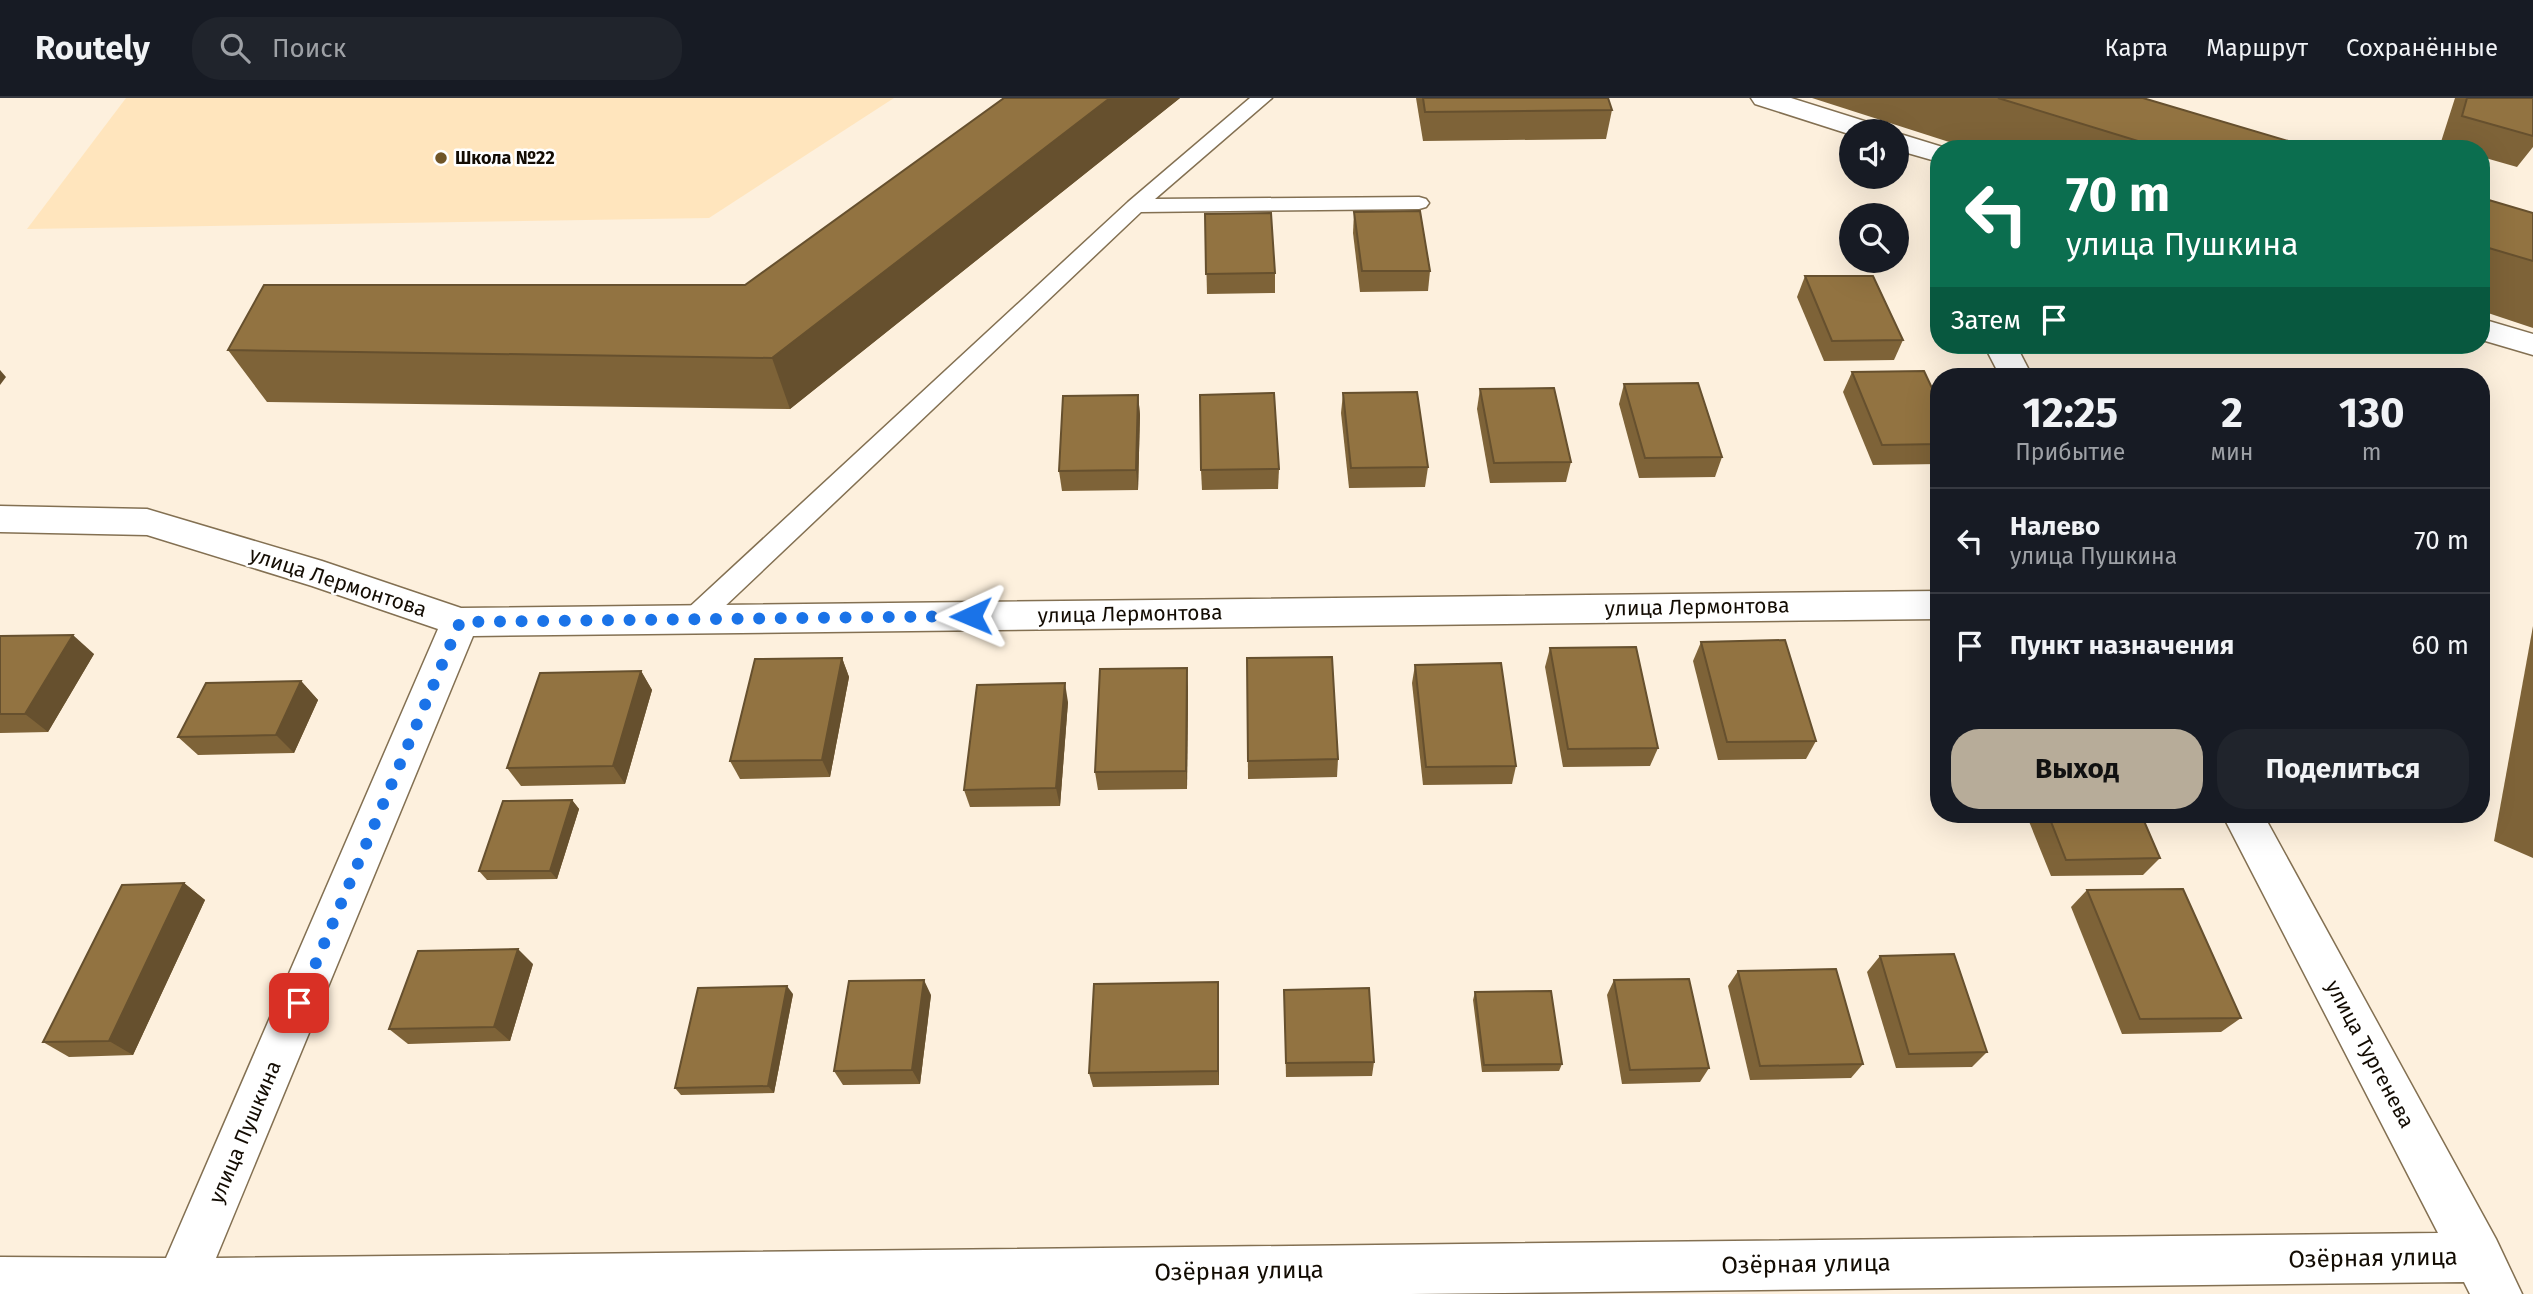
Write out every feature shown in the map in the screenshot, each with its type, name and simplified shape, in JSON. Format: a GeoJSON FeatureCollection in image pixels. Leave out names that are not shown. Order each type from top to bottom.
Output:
{"type":"FeatureCollection","features":[{"type":"Feature","properties":{"kind":"street"},"geometry":{"type":"LineString","coordinates":[[1764,98],[1839,122]]}},
{"type":"Feature","properties":{"kind":"street"},"geometry":{"type":"LineString","coordinates":[[1909,145],[1930,151]]}},
{"type":"Feature","properties":{"kind":"street"},"geometry":{"type":"LineString","coordinates":[[2490,332],[2533,345]]}},
{"type":"Feature","properties":{"kind":"street","name":"улица Лермонтова"},"geometry":{"type":"LineString","coordinates":[[0,519],[147,522],[322,575],[460,622],[1930,605]]}},
{"type":"Feature","properties":{"kind":"street","name":"улица Пушкина"},"geometry":{"type":"LineString","coordinates":[[179,1288],[460,622]]}},
{"type":"Feature","properties":{"kind":"street","name":"улица Тургенева"},"geometry":{"type":"LineString","coordinates":[[2247,823],[2488,1275]]}},
{"type":"Feature","properties":{"kind":"street","name":"Озёрная улица"},"geometry":{"type":"LineString","coordinates":[[0,1282],[179,1288],[2488,1275]]}},
{"type":"Feature","properties":{"kind":"lane"},"geometry":{"type":"LineString","coordinates":[[694,619],[1135,206],[1262,98]]}},
{"type":"Feature","properties":{"kind":"lane"},"geometry":{"type":"LineString","coordinates":[[1135,206],[1419,203]]}},
{"type":"Feature","properties":{"kind":"shaded area","name":"Школа №22"},"geometry":{"type":"Polygon","coordinates":[[[126,98],[894,98],[709,218],[27,229],[126,98]]]}},
{"type":"Feature","properties":{"kind":"building"},"geometry":{"type":"Polygon","coordinates":[[[1004,98],[1110,98],[772,358],[228,350],[264,285],[745,285],[1004,98]]]}},
{"type":"Feature","properties":{"kind":"building"},"geometry":{"type":"Polygon","coordinates":[[[1423,98],[1608,98],[1612,110],[1425,112],[1423,98]]]}},
{"type":"Feature","properties":{"kind":"building"},"geometry":{"type":"Polygon","coordinates":[[[1998,98],[2143,98],[2285,140],[2135,140],[1998,98]]]}},
{"type":"Feature","properties":{"kind":"building"},"geometry":{"type":"Polygon","coordinates":[[[2467,98],[2533,98],[2533,136],[2462,116],[2467,98]]]}},
{"type":"Feature","properties":{"kind":"building"},"geometry":{"type":"Polygon","coordinates":[[[2490,200],[2533,213],[2533,261],[2490,248],[2490,200]]]}},
{"type":"Feature","properties":{"kind":"building"},"geometry":{"type":"Polygon","coordinates":[[[1420,211],[1430,271],[1362,271],[1354,212],[1420,211]]]}},
{"type":"Feature","properties":{"kind":"building"},"geometry":{"type":"Polygon","coordinates":[[[1271,213],[1275,273],[1206,274],[1205,214],[1271,213]]]}},
{"type":"Feature","properties":{"kind":"building"},"geometry":{"type":"Polygon","coordinates":[[[1805,276],[1873,276],[1903,340],[1832,341],[1805,276]]]}},
{"type":"Feature","properties":{"kind":"building"},"geometry":{"type":"Polygon","coordinates":[[[1924,371],[1930,384],[1930,444],[1882,445],[1852,372],[1924,371]]]}},
{"type":"Feature","properties":{"kind":"building"},"geometry":{"type":"Polygon","coordinates":[[[1698,383],[1722,457],[1645,458],[1624,384],[1698,383]]]}},
{"type":"Feature","properties":{"kind":"building"},"geometry":{"type":"Polygon","coordinates":[[[1554,388],[1571,462],[1494,463],[1480,389],[1554,388]]]}},
{"type":"Feature","properties":{"kind":"building"},"geometry":{"type":"Polygon","coordinates":[[[1417,392],[1428,467],[1351,468],[1343,393],[1417,392]]]}},
{"type":"Feature","properties":{"kind":"building"},"geometry":{"type":"Polygon","coordinates":[[[1274,393],[1279,469],[1201,470],[1200,395],[1274,393]]]}},
{"type":"Feature","properties":{"kind":"building"},"geometry":{"type":"Polygon","coordinates":[[[1138,395],[1136,470],[1059,471],[1063,396],[1138,395]]]}},
{"type":"Feature","properties":{"kind":"building"},"geometry":{"type":"Polygon","coordinates":[[[73,635],[25,714],[0,714],[0,636],[73,635]]]}},
{"type":"Feature","properties":{"kind":"building"},"geometry":{"type":"Polygon","coordinates":[[[1785,640],[1816,741],[1727,742],[1701,642],[1785,640]]]}},
{"type":"Feature","properties":{"kind":"building"},"geometry":{"type":"Polygon","coordinates":[[[1636,647],[1658,748],[1568,749],[1550,648],[1636,647]]]}},
{"type":"Feature","properties":{"kind":"building"},"geometry":{"type":"Polygon","coordinates":[[[1332,657],[1338,759],[1248,761],[1247,658],[1332,657]]]}},
{"type":"Feature","properties":{"kind":"building"},"geometry":{"type":"Polygon","coordinates":[[[842,658],[822,760],[730,761],[755,659],[842,658]]]}},
{"type":"Feature","properties":{"kind":"building"},"geometry":{"type":"Polygon","coordinates":[[[1501,663],[1516,766],[1426,767],[1415,665],[1501,663]]]}},
{"type":"Feature","properties":{"kind":"building"},"geometry":{"type":"Polygon","coordinates":[[[1187,668],[1186,771],[1095,772],[1100,669],[1187,668]]]}},
{"type":"Feature","properties":{"kind":"building"},"geometry":{"type":"Polygon","coordinates":[[[641,671],[613,766],[507,768],[540,673],[641,671]]]}},
{"type":"Feature","properties":{"kind":"building"},"geometry":{"type":"Polygon","coordinates":[[[301,681],[276,735],[178,737],[206,683],[301,681]]]}},
{"type":"Feature","properties":{"kind":"building"},"geometry":{"type":"Polygon","coordinates":[[[1065,683],[1056,788],[964,790],[977,685],[1065,683]]]}},
{"type":"Feature","properties":{"kind":"building"},"geometry":{"type":"Polygon","coordinates":[[[572,800],[550,871],[479,871],[503,801],[572,800]]]}},
{"type":"Feature","properties":{"kind":"building"},"geometry":{"type":"Polygon","coordinates":[[[2052,823],[2145,823],[2160,858],[2066,860],[2052,823]]]}},
{"type":"Feature","properties":{"kind":"building"},"geometry":{"type":"Polygon","coordinates":[[[184,883],[109,1041],[43,1042],[122,885],[184,883]]]}},
{"type":"Feature","properties":{"kind":"building"},"geometry":{"type":"Polygon","coordinates":[[[2183,889],[2241,1018],[2140,1019],[2087,890],[2183,889]]]}},
{"type":"Feature","properties":{"kind":"building"},"geometry":{"type":"Polygon","coordinates":[[[518,949],[494,1027],[389,1029],[418,951],[518,949]]]}},
{"type":"Feature","properties":{"kind":"building"},"geometry":{"type":"Polygon","coordinates":[[[1954,954],[1987,1052],[1909,1054],[1880,956],[1954,954]]]}},
{"type":"Feature","properties":{"kind":"building"},"geometry":{"type":"Polygon","coordinates":[[[1836,969],[1863,1064],[1760,1066],[1738,971],[1836,969]]]}},
{"type":"Feature","properties":{"kind":"building"},"geometry":{"type":"Polygon","coordinates":[[[1689,979],[1709,1068],[1630,1070],[1614,980],[1689,979]]]}},
{"type":"Feature","properties":{"kind":"building"},"geometry":{"type":"Polygon","coordinates":[[[924,980],[912,1070],[834,1071],[849,981],[924,980]]]}},
{"type":"Feature","properties":{"kind":"building"},"geometry":{"type":"Polygon","coordinates":[[[1218,982],[1218,1071],[1089,1073],[1094,984],[1218,982]]]}},
{"type":"Feature","properties":{"kind":"building"},"geometry":{"type":"Polygon","coordinates":[[[787,986],[768,1086],[675,1088],[698,988],[787,986]]]}},
{"type":"Feature","properties":{"kind":"building"},"geometry":{"type":"Polygon","coordinates":[[[1369,988],[1374,1062],[1286,1063],[1284,990],[1369,988]]]}},
{"type":"Feature","properties":{"kind":"building"},"geometry":{"type":"Polygon","coordinates":[[[1551,991],[1562,1064],[1484,1065],[1475,992],[1551,991]]]}},
{"type":"Feature","properties":{"kind":"place","name":"Школа №22"},"geometry":{"type":"Point","coordinates":[441,158]}},
{"type":"Feature","properties":{"kind":"route"},"geometry":{"type":"LineString","coordinates":[[299,1003],[460,622],[971,616]]}}]}
